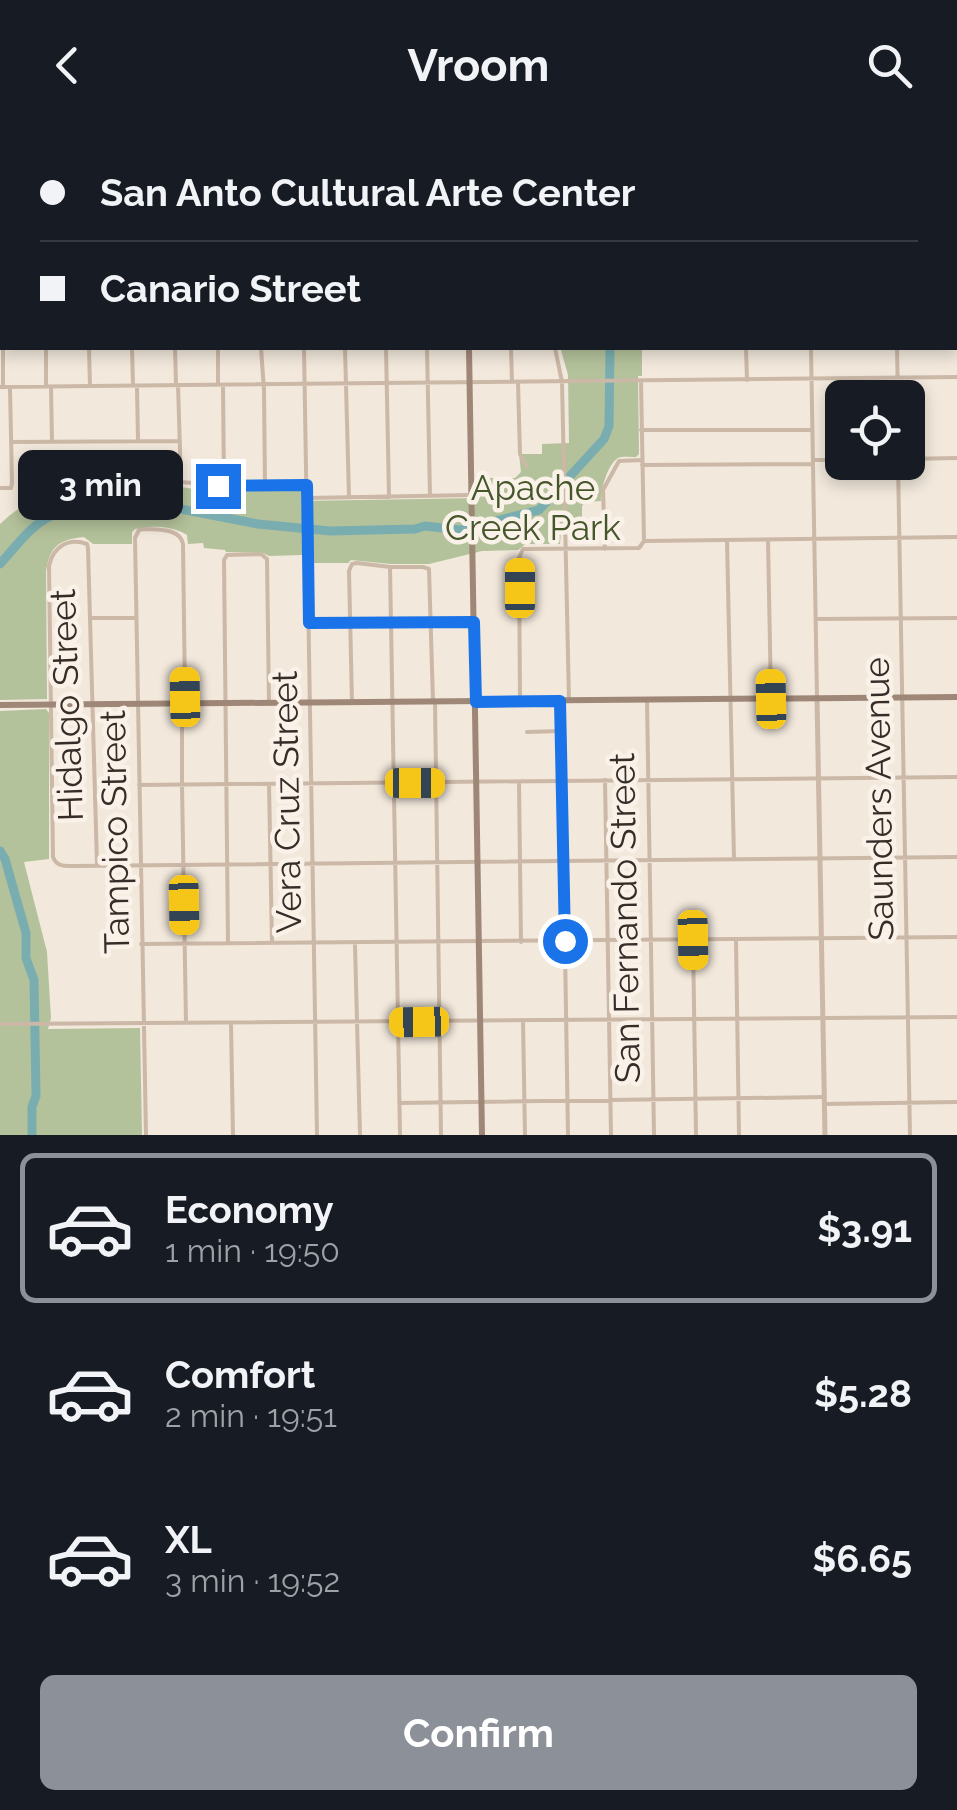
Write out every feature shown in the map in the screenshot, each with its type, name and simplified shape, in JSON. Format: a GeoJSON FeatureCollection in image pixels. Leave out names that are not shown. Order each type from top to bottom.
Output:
{"type":"FeatureCollection","features":[{"type":"Feature","properties":{"kind":"main road"},"geometry":{"type":"LineString","coordinates":[[469,350],[482,1135]]}},
{"type":"Feature","properties":{"kind":"main road"},"geometry":{"type":"LineString","coordinates":[[0,705],[957,697]]}},
{"type":"Feature","properties":{"kind":"street"},"geometry":{"type":"LineString","coordinates":[[0,488],[12,486],[3,350]]}},
{"type":"Feature","properties":{"kind":"street"},"geometry":{"type":"LineString","coordinates":[[46,350],[52,442]]}},
{"type":"Feature","properties":{"kind":"street"},"geometry":{"type":"LineString","coordinates":[[89,350],[90,386]]}},
{"type":"Feature","properties":{"kind":"street"},"geometry":{"type":"LineString","coordinates":[[132,350],[138,442]]}},
{"type":"Feature","properties":{"kind":"street"},"geometry":{"type":"LineString","coordinates":[[175,350],[181,482],[307,485]]}},
{"type":"Feature","properties":{"kind":"street"},"geometry":{"type":"LineString","coordinates":[[218,350],[224,486]]}},
{"type":"Feature","properties":{"kind":"street"},"geometry":{"type":"LineString","coordinates":[[262,350],[265,486]]}},
{"type":"Feature","properties":{"kind":"street","name":"Vera Cruz Street"},"geometry":{"type":"LineString","coordinates":[[304,350],[317,1135]]}},
{"type":"Feature","properties":{"kind":"street"},"geometry":{"type":"LineString","coordinates":[[345,350],[349,498]]}},
{"type":"Feature","properties":{"kind":"street"},"geometry":{"type":"LineString","coordinates":[[386,350],[389,497]]}},
{"type":"Feature","properties":{"kind":"street"},"geometry":{"type":"LineString","coordinates":[[427,350],[430,496]]}},
{"type":"Feature","properties":{"kind":"street"},"geometry":{"type":"LineString","coordinates":[[511,350],[520,454],[527,467]]}},
{"type":"Feature","properties":{"kind":"street"},"geometry":{"type":"LineString","coordinates":[[555,350],[562,382],[564,454],[565,701],[561,731],[568,1135]]}},
{"type":"Feature","properties":{"kind":"street"},"geometry":{"type":"LineString","coordinates":[[746,350],[746,380]]}},
{"type":"Feature","properties":{"kind":"street"},"geometry":{"type":"LineString","coordinates":[[811,350],[825,1135]]}},
{"type":"Feature","properties":{"kind":"street"},"geometry":{"type":"LineString","coordinates":[[897,350],[897,378]]}},
{"type":"Feature","properties":{"kind":"street"},"geometry":{"type":"LineString","coordinates":[[4,387],[957,377]]}},
{"type":"Feature","properties":{"kind":"street"},"geometry":{"type":"LineString","coordinates":[[638,381],[644,542]]}},
{"type":"Feature","properties":{"kind":"street"},"geometry":{"type":"LineString","coordinates":[[642,430],[812,430]]}},
{"type":"Feature","properties":{"kind":"street"},"geometry":{"type":"LineString","coordinates":[[11,442],[179,441]]}},
{"type":"Feature","properties":{"kind":"street"},"geometry":{"type":"LineString","coordinates":[[925,459],[957,458]]}},
{"type":"Feature","properties":{"kind":"street"},"geometry":{"type":"LineString","coordinates":[[604,548],[603,490],[619,461],[825,461]]}},
{"type":"Feature","properties":{"kind":"street","name":"Saunders Avenue"},"geometry":{"type":"LineString","coordinates":[[898,480],[910,1135]]}},
{"type":"Feature","properties":{"kind":"street"},"geometry":{"type":"LineString","coordinates":[[307,498],[430,496],[472,500]]}},
{"type":"Feature","properties":{"kind":"street","name":"Tampico Street"},"geometry":{"type":"LineString","coordinates":[[146,1135],[136,618],[138,530],[172,532],[182,540],[184,704]]}},
{"type":"Feature","properties":{"kind":"street"},"geometry":{"type":"LineString","coordinates":[[520,701],[523,549],[638,548],[644,542],[957,537]]}},
{"type":"Feature","properties":{"kind":"street"},"geometry":{"type":"LineString","coordinates":[[727,540],[734,860]]}},
{"type":"Feature","properties":{"kind":"street"},"geometry":{"type":"LineString","coordinates":[[768,540],[771,699]]}},
{"type":"Feature","properties":{"kind":"street","name":"Hidalgo Street"},"geometry":{"type":"LineString","coordinates":[[51,705],[50,560],[54,551],[77,541],[86,544],[97,865]]}},
{"type":"Feature","properties":{"kind":"street"},"geometry":{"type":"LineString","coordinates":[[228,944],[226,556],[261,554],[267,559],[270,704]]}},
{"type":"Feature","properties":{"kind":"street"},"geometry":{"type":"LineString","coordinates":[[352,703],[351,565],[422,566],[430,572],[441,1135]]}},
{"type":"Feature","properties":{"kind":"street"},"geometry":{"type":"LineString","coordinates":[[390,567],[400,1135]]}},
{"type":"Feature","properties":{"kind":"street"},"geometry":{"type":"LineString","coordinates":[[89,618],[136,618]]}},
{"type":"Feature","properties":{"kind":"street"},"geometry":{"type":"LineString","coordinates":[[816,619],[957,618]]}},
{"type":"Feature","properties":{"kind":"street"},"geometry":{"type":"LineString","coordinates":[[309,623],[474,622]]}},
{"type":"Feature","properties":{"kind":"street","name":"San Fernando Street"},"geometry":{"type":"LineString","coordinates":[[646,700],[654,1135]]}},
{"type":"Feature","properties":{"kind":"street"},"geometry":{"type":"LineString","coordinates":[[184,704],[186,1024]]}},
{"type":"Feature","properties":{"kind":"street"},"geometry":{"type":"LineString","coordinates":[[51,705],[53,856],[59,865],[957,857]]}},
{"type":"Feature","properties":{"kind":"street"},"geometry":{"type":"LineString","coordinates":[[527,732],[561,731]]}},
{"type":"Feature","properties":{"kind":"street"},"geometry":{"type":"LineString","coordinates":[[139,785],[957,777]]}},
{"type":"Feature","properties":{"kind":"street"},"geometry":{"type":"LineString","coordinates":[[604,780],[611,1135]]}},
{"type":"Feature","properties":{"kind":"street"},"geometry":{"type":"LineString","coordinates":[[519,782],[521,942]]}},
{"type":"Feature","properties":{"kind":"street"},"geometry":{"type":"LineString","coordinates":[[269,784],[272,943]]}},
{"type":"Feature","properties":{"kind":"street"},"geometry":{"type":"LineString","coordinates":[[141,944],[957,937]]}},
{"type":"Feature","properties":{"kind":"street"},"geometry":{"type":"LineString","coordinates":[[736,939],[739,1135]]}},
{"type":"Feature","properties":{"kind":"street"},"geometry":{"type":"LineString","coordinates":[[694,940],[696,1135]]}},
{"type":"Feature","properties":{"kind":"street"},"geometry":{"type":"LineString","coordinates":[[356,943],[360,1135]]}},
{"type":"Feature","properties":{"kind":"street"},"geometry":{"type":"LineString","coordinates":[[0,1024],[957,1017]]}},
{"type":"Feature","properties":{"kind":"street"},"geometry":{"type":"LineString","coordinates":[[524,1021],[525,1135]]}},
{"type":"Feature","properties":{"kind":"street"},"geometry":{"type":"LineString","coordinates":[[231,1023],[232,1135]]}},
{"type":"Feature","properties":{"kind":"street"},"geometry":{"type":"LineString","coordinates":[[399,1103],[738,1098],[957,1102]]}},
{"type":"Feature","properties":{"kind":"green space","name":"Apache Creek Park"},"geometry":{"type":"Polygon","coordinates":[[[561,350],[642,350],[642,376],[638,376],[639,454],[614,461],[605,478],[601,501],[585,502],[582,522],[571,523],[561,531],[560,544],[526,544],[518,550],[482,551],[429,564],[391,564],[351,560],[312,563],[302,555],[226,552],[204,548],[203,543],[188,544],[187,535],[162,527],[135,529],[132,544],[93,544],[84,537],[68,540],[53,550],[46,572],[47,699],[0,700],[0,524],[31,501],[66,485],[122,477],[221,492],[302,488],[303,501],[477,498],[478,478],[515,478],[521,472],[519,454],[542,454],[542,444],[569,443],[568,375],[561,350]]]}},
{"type":"Feature","properties":{"kind":"green space"},"geometry":{"type":"Polygon","coordinates":[[[46,709],[49,859],[24,862],[47,952],[51,1018],[48,1029],[140,1028],[142,1135],[0,1135],[0,711],[46,709]]]}},
{"type":"Feature","properties":{"kind":"waterway"},"geometry":{"type":"LineString","coordinates":[[0,564],[45,519],[72,507],[117,498],[258,524],[330,531],[425,526],[460,530],[539,510],[604,439],[609,426],[610,350]]}},
{"type":"Feature","properties":{"kind":"waterway"},"geometry":{"type":"LineString","coordinates":[[0,851],[26,933],[26,958],[34,980],[36,1096],[32,1135]]}},
{"type":"Feature","properties":{"kind":"route"},"geometry":{"type":"LineString","coordinates":[[218,486],[307,485],[309,623],[474,622],[476,702],[560,701],[565,941]]}}]}
